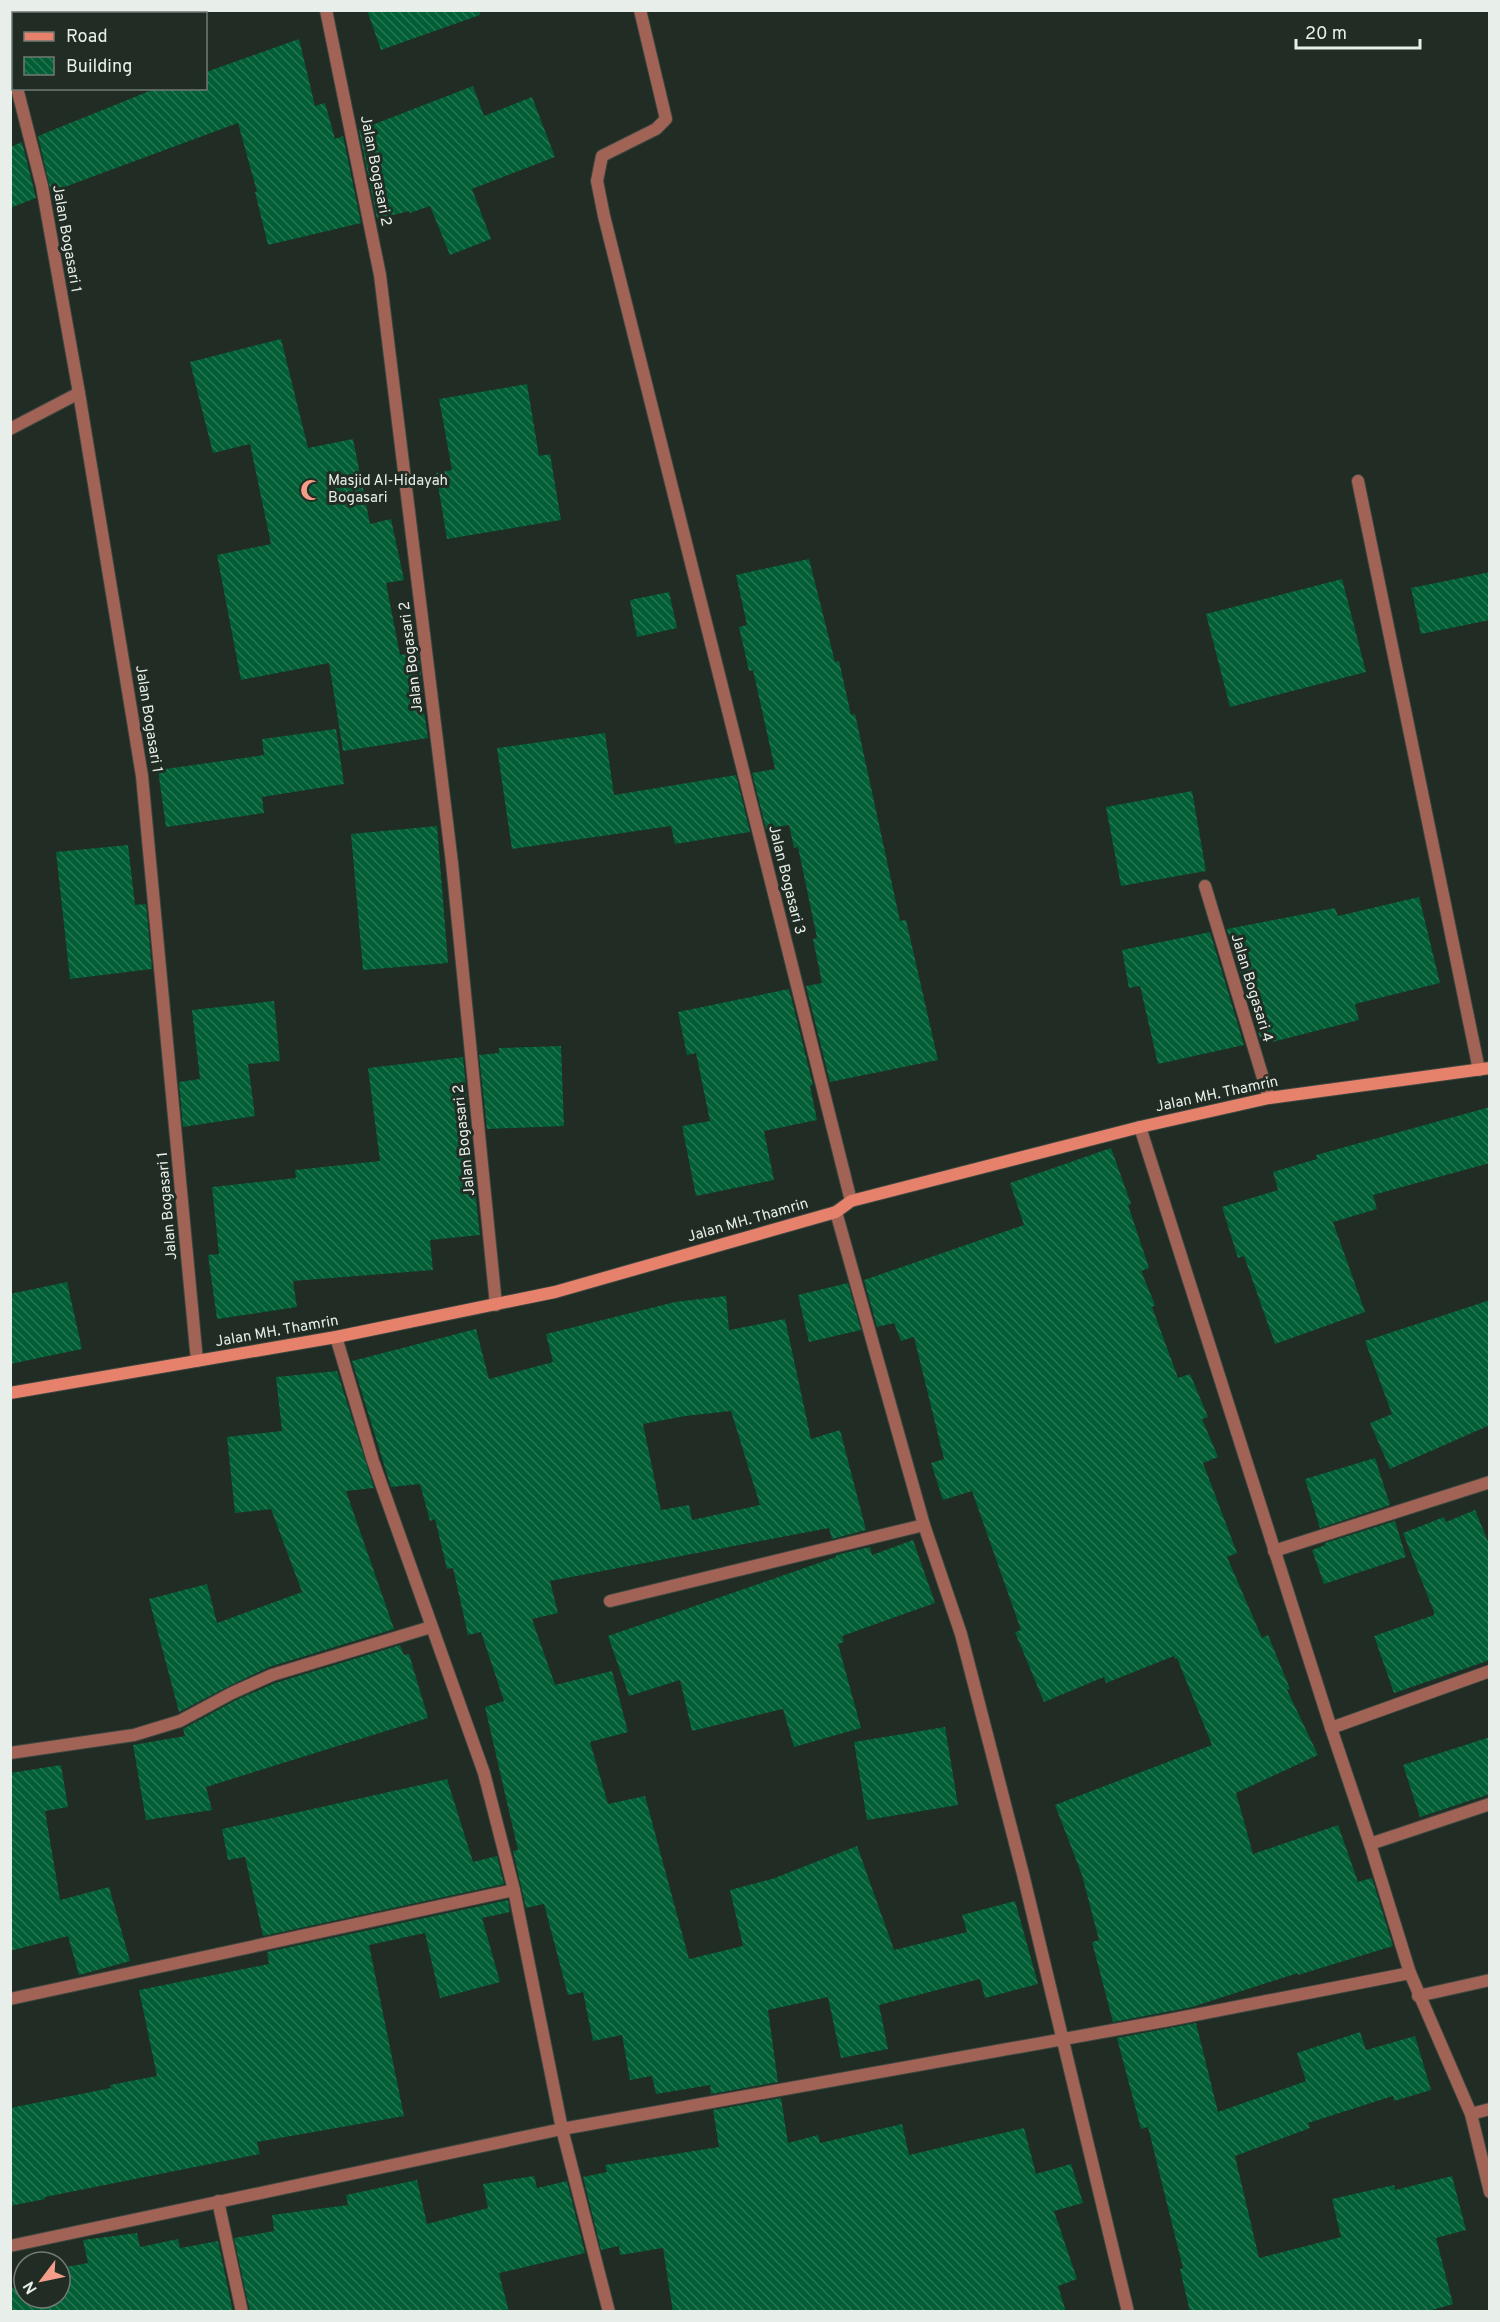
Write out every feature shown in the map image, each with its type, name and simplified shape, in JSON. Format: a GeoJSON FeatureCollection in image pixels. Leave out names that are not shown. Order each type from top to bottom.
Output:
{"type":"FeatureCollection","features":[{"type":"Feature","properties":{"kind":"main road","name":"Jalan MH. Thamrin"},"geometry":{"type":"LineString","coordinates":[[10,1393],[336,1337],[496,1305],[555,1292],[836,1212],[852,1201],[1140,1126],[1269,1098],[1484,1069]]}},
{"type":"Feature","properties":{"kind":"street","name":"Jalan Bogasari 2"},"geometry":{"type":"LineString","coordinates":[[326,10],[380,275],[452,863],[496,1305]]}},
{"type":"Feature","properties":{"kind":"street","name":"Jalan Bogasari 3"},"geometry":{"type":"LineString","coordinates":[[640,10],[666,119],[656,129],[602,156],[597,181],[852,1201]]}},
{"type":"Feature","properties":{"kind":"street","name":"Jalan Bogasari 1"},"geometry":{"type":"LineString","coordinates":[[18,90],[42,186],[79,393],[142,776],[197,1361]]}},
{"type":"Feature","properties":{"kind":"street"},"geometry":{"type":"LineString","coordinates":[[10,429],[79,393]]}},
{"type":"Feature","properties":{"kind":"street"},"geometry":{"type":"LineString","coordinates":[[1358,481],[1484,1069]]}},
{"type":"Feature","properties":{"kind":"street","name":"Jalan Bogasari 4"},"geometry":{"type":"LineString","coordinates":[[1205,886],[1269,1098]]}},
{"type":"Feature","properties":{"kind":"street"},"geometry":{"type":"LineString","coordinates":[[1140,1126],[1410,1973],[1471,2114],[1490,2192]]}},
{"type":"Feature","properties":{"kind":"street"},"geometry":{"type":"LineString","coordinates":[[836,1212],[924,1525],[961,1634],[1020,1863],[1128,2312]]}},
{"type":"Feature","properties":{"kind":"street"},"geometry":{"type":"LineString","coordinates":[[336,1337],[373,1461],[484,1773],[514,1890],[562,2129],[609,2312]]}},
{"type":"Feature","properties":{"kind":"street"},"geometry":{"type":"LineString","coordinates":[[1274,1551],[1490,1482]]}},
{"type":"Feature","properties":{"kind":"street"},"geometry":{"type":"LineString","coordinates":[[610,1601],[924,1525]]}},
{"type":"Feature","properties":{"kind":"street"},"geometry":{"type":"LineString","coordinates":[[10,1753],[134,1735],[180,1721],[272,1675],[431,1627]]}},
{"type":"Feature","properties":{"kind":"street"},"geometry":{"type":"LineString","coordinates":[[1331,1728],[1490,1671]]}},
{"type":"Feature","properties":{"kind":"street"},"geometry":{"type":"LineString","coordinates":[[1370,1844],[1490,1804]]}},
{"type":"Feature","properties":{"kind":"street"},"geometry":{"type":"LineString","coordinates":[[10,1999],[514,1890]]}},
{"type":"Feature","properties":{"kind":"street"},"geometry":{"type":"LineString","coordinates":[[10,2246],[562,2129],[1062,2040],[1410,1973]]}},
{"type":"Feature","properties":{"kind":"street"},"geometry":{"type":"LineString","coordinates":[[1418,1996],[1490,1980]]}},
{"type":"Feature","properties":{"kind":"street"},"geometry":{"type":"LineString","coordinates":[[1471,2114],[1490,2109]]}},
{"type":"Feature","properties":{"kind":"street"},"geometry":{"type":"LineString","coordinates":[[218,2201],[242,2312]]}},
{"type":"Feature","properties":{"kind":"building"},"geometry":{"type":"Polygon","coordinates":[[[367,10],[479,10],[480,15],[381,50],[367,10]]]}},
{"type":"Feature","properties":{"kind":"building"},"geometry":{"type":"Polygon","coordinates":[[[299,39],[315,106],[325,103],[335,139],[343,136],[361,223],[268,245],[255,192],[257,192],[238,123],[51,192],[38,136],[152,90],[207,90],[207,72],[299,39]]]}},
{"type":"Feature","properties":{"kind":"building"},"geometry":{"type":"Polygon","coordinates":[[[473,86],[484,116],[532,97],[555,157],[472,189],[491,239],[450,255],[430,206],[410,213],[409,211],[377,219],[359,130],[473,86]]]}},
{"type":"Feature","properties":{"kind":"building"},"geometry":{"type":"Polygon","coordinates":[[[22,142],[36,198],[10,208],[10,147],[22,142]]]}},
{"type":"Feature","properties":{"kind":"building"},"geometry":{"type":"Polygon","coordinates":[[[281,339],[308,448],[353,439],[370,524],[391,519],[404,580],[386,583],[400,655],[418,652],[428,738],[343,751],[329,663],[241,680],[217,555],[271,544],[250,444],[213,453],[190,362],[281,339]]]}},
{"type":"Feature","properties":{"kind":"building"},"geometry":{"type":"Polygon","coordinates":[[[527,384],[539,456],[550,454],[561,520],[447,539],[436,473],[452,470],[439,399],[527,384]]]}},
{"type":"Feature","properties":{"kind":"building"},"geometry":{"type":"Polygon","coordinates":[[[809,559],[835,662],[839,661],[851,715],[855,714],[900,921],[906,920],[938,1060],[830,1082],[806,986],[822,983],[813,939],[817,938],[798,847],[794,848],[789,825],[766,829],[752,773],[775,769],[753,670],[749,671],[739,627],[747,625],[736,575],[809,559]]]}},
{"type":"Feature","properties":{"kind":"building"},"geometry":{"type":"Polygon","coordinates":[[[1490,572],[1490,620],[1421,634],[1411,588],[1490,572]]]}},
{"type":"Feature","properties":{"kind":"building"},"geometry":{"type":"Polygon","coordinates":[[[1342,579],[1366,672],[1230,707],[1206,614],[1342,579]]]}},
{"type":"Feature","properties":{"kind":"building"},"geometry":{"type":"Polygon","coordinates":[[[669,592],[677,628],[637,637],[630,600],[669,592]]]}},
{"type":"Feature","properties":{"kind":"building"},"geometry":{"type":"Polygon","coordinates":[[[336,729],[344,784],[262,797],[264,813],[166,827],[158,770],[264,755],[262,739],[336,729]]]}},
{"type":"Feature","properties":{"kind":"building"},"geometry":{"type":"Polygon","coordinates":[[[605,733],[614,795],[736,775],[750,832],[675,844],[671,826],[512,849],[497,748],[605,733]]]}},
{"type":"Feature","properties":{"kind":"building"},"geometry":{"type":"Polygon","coordinates":[[[1192,791],[1206,871],[1121,886],[1106,807],[1192,791]]]}},
{"type":"Feature","properties":{"kind":"building"},"geometry":{"type":"Polygon","coordinates":[[[437,826],[448,963],[363,970],[351,834],[437,826]]]}},
{"type":"Feature","properties":{"kind":"building"},"geometry":{"type":"Polygon","coordinates":[[[128,845],[135,905],[146,904],[152,969],[70,979],[56,852],[128,845]]]}},
{"type":"Feature","properties":{"kind":"building"},"geometry":{"type":"Polygon","coordinates":[[[1419,897],[1440,983],[1355,1004],[1359,1020],[1272,1042],[1271,1039],[1261,1041],[1227,929],[1335,908],[1338,916],[1419,897]]]}},
{"type":"Feature","properties":{"kind":"building"},"geometry":{"type":"Polygon","coordinates":[[[1210,932],[1244,1045],[1158,1064],[1140,986],[1129,988],[1122,950],[1210,932]]]}},
{"type":"Feature","properties":{"kind":"building"},"geometry":{"type":"Polygon","coordinates":[[[789,989],[813,1085],[810,1086],[817,1120],[764,1131],[774,1180],[696,1196],[682,1126],[710,1121],[696,1053],[687,1055],[678,1012],[789,989]]]}},
{"type":"Feature","properties":{"kind":"building"},"geometry":{"type":"Polygon","coordinates":[[[274,1001],[280,1061],[248,1064],[255,1116],[183,1127],[179,1082],[200,1079],[192,1010],[274,1001]]]}},
{"type":"Feature","properties":{"kind":"building"},"geometry":{"type":"Polygon","coordinates":[[[561,1046],[564,1126],[487,1129],[479,1055],[499,1053],[499,1048],[561,1046]]]}},
{"type":"Feature","properties":{"kind":"building"},"geometry":{"type":"Polygon","coordinates":[[[463,1057],[470,1129],[468,1129],[480,1235],[430,1240],[433,1270],[293,1281],[297,1307],[217,1319],[208,1255],[219,1254],[212,1187],[296,1178],[295,1170],[380,1161],[368,1068],[463,1057]]]}},
{"type":"Feature","properties":{"kind":"building"},"geometry":{"type":"Polygon","coordinates":[[[1490,1107],[1490,1163],[1373,1195],[1377,1209],[1333,1222],[1365,1312],[1275,1344],[1244,1256],[1238,1258],[1222,1207],[1278,1190],[1273,1172],[1317,1159],[1316,1155],[1490,1107]]]}},
{"type":"Feature","properties":{"kind":"building"},"geometry":{"type":"Polygon","coordinates":[[[1111,1148],[1131,1204],[1128,1205],[1149,1268],[1141,1271],[1155,1305],[1152,1307],[1178,1378],[1190,1374],[1208,1417],[1202,1419],[1218,1457],[1203,1463],[1237,1553],[1227,1557],[1262,1638],[1268,1635],[1290,1689],[1287,1690],[1318,1755],[1236,1793],[1253,1854],[1338,1825],[1358,1882],[1372,1878],[1393,1946],[1192,2007],[1113,2022],[1092,1942],[1099,1940],[1082,1875],[1055,1805],[1212,1745],[1177,1658],[1175,1659],[1174,1656],[1106,1683],[1104,1677],[1044,1702],[1015,1632],[1021,1630],[972,1491],[943,1500],[931,1463],[944,1459],[914,1337],[901,1341],[894,1323],[877,1327],[864,1280],[1024,1225],[1010,1183],[1111,1148]]]}},
{"type":"Feature","properties":{"kind":"building"},"geometry":{"type":"Polygon","coordinates":[[[67,1282],[82,1349],[10,1364],[10,1294],[67,1282]]]}},
{"type":"Feature","properties":{"kind":"building"},"geometry":{"type":"Polygon","coordinates":[[[848,1283],[861,1330],[809,1342],[798,1295],[848,1283]]]}},
{"type":"Feature","properties":{"kind":"building"},"geometry":{"type":"Polygon","coordinates":[[[726,1296],[729,1330],[785,1319],[811,1439],[840,1430],[866,1530],[832,1539],[829,1528],[550,1581],[558,1613],[532,1619],[555,1685],[612,1671],[628,1732],[590,1742],[608,1804],[645,1796],[689,1959],[743,1946],[730,1890],[772,1879],[857,1846],[894,1950],[967,1932],[962,1915],[1015,1901],[1038,1984],[985,1998],[980,1979],[879,2005],[888,2049],[841,2058],[828,1997],[768,2010],[778,2082],[711,2094],[710,2085],[656,2094],[652,2076],[630,2080],[622,2035],[593,2041],[583,1992],[568,1995],[544,1904],[526,1908],[513,1851],[518,1850],[485,1707],[504,1701],[481,1632],[468,1635],[453,1568],[447,1569],[435,1519],[430,1521],[420,1484],[391,1487],[352,1361],[476,1329],[489,1379],[553,1362],[546,1334],[675,1302],[726,1296]],[[731,1411],[643,1424],[661,1510],[689,1505],[692,1520],[760,1505],[731,1411]]]}},
{"type":"Feature","properties":{"kind":"building"},"geometry":{"type":"Polygon","coordinates":[[[1490,1300],[1490,1425],[1390,1469],[1370,1423],[1392,1414],[1365,1341],[1490,1300]]]}},
{"type":"Feature","properties":{"kind":"building"},"geometry":{"type":"Polygon","coordinates":[[[337,1371],[374,1488],[346,1491],[394,1629],[269,1667],[179,1712],[149,1599],[207,1584],[217,1623],[302,1592],[271,1509],[235,1513],[227,1437],[282,1431],[276,1377],[337,1371]]]}},
{"type":"Feature","properties":{"kind":"building"},"geometry":{"type":"Polygon","coordinates":[[[1375,1458],[1390,1505],[1320,1528],[1305,1479],[1375,1458]]]}},
{"type":"Feature","properties":{"kind":"building"},"geometry":{"type":"Polygon","coordinates":[[[1475,1510],[1490,1546],[1490,1660],[1394,1693],[1374,1636],[1434,1615],[1403,1533],[1444,1517],[1446,1522],[1475,1510]]]}},
{"type":"Feature","properties":{"kind":"building"},"geometry":{"type":"Polygon","coordinates":[[[1395,1521],[1406,1557],[1324,1584],[1312,1550],[1325,1543],[1395,1521]]]}},
{"type":"Feature","properties":{"kind":"building"},"geometry":{"type":"Polygon","coordinates":[[[913,1540],[935,1603],[842,1636],[844,1642],[838,1644],[861,1728],[794,1747],[783,1709],[692,1731],[680,1680],[629,1696],[608,1636],[836,1557],[836,1555],[870,1547],[872,1555],[913,1540]]]}},
{"type":"Feature","properties":{"kind":"building"},"geometry":{"type":"Polygon","coordinates":[[[400,1645],[404,1655],[409,1654],[428,1718],[206,1787],[212,1810],[146,1820],[133,1745],[185,1736],[183,1729],[236,1700],[275,1683],[400,1645]]]}},
{"type":"Feature","properties":{"kind":"building"},"geometry":{"type":"Polygon","coordinates":[[[945,1727],[958,1805],[867,1820],[854,1742],[945,1727]]]}},
{"type":"Feature","properties":{"kind":"building"},"geometry":{"type":"Polygon","coordinates":[[[1490,1737],[1490,1794],[1420,1817],[1403,1765],[1490,1737]]]}},
{"type":"Feature","properties":{"kind":"building"},"geometry":{"type":"Polygon","coordinates":[[[61,1765],[68,1807],[45,1811],[60,1900],[109,1887],[130,1961],[79,1975],[68,1936],[10,1951],[10,1773],[61,1765]]]}},
{"type":"Feature","properties":{"kind":"building"},"geometry":{"type":"Polygon","coordinates":[[[447,1779],[473,1862],[497,1856],[504,1884],[263,1936],[245,1857],[228,1860],[222,1829],[447,1779]]]}},
{"type":"Feature","properties":{"kind":"building"},"geometry":{"type":"Polygon","coordinates":[[[508,1900],[510,1912],[482,1918],[500,1982],[440,1998],[425,1933],[369,1945],[404,2116],[257,2142],[260,2154],[10,2206],[10,2108],[111,2088],[110,2085],[157,2076],[139,1990],[269,1964],[267,1952],[508,1900]]]}},
{"type":"Feature","properties":{"kind":"building"},"geometry":{"type":"Polygon","coordinates":[[[1196,2023],[1218,2112],[1306,2081],[1297,2053],[1360,2032],[1366,2050],[1415,2036],[1431,2090],[1394,2101],[1393,2096],[1308,2123],[1310,2128],[1235,2156],[1259,2258],[1341,2237],[1332,2199],[1394,2185],[1395,2190],[1452,2176],[1466,2230],[1436,2238],[1453,2304],[1425,2312],[1190,2312],[1180,2269],[1183,2268],[1148,2127],[1141,2129],[1117,2038],[1196,2023]]]}},
{"type":"Feature","properties":{"kind":"building"},"geometry":{"type":"Polygon","coordinates":[[[781,2098],[788,2143],[818,2135],[820,2143],[902,2124],[909,2155],[1024,2128],[1036,2174],[1071,2164],[1083,2203],[1054,2211],[1077,2279],[1058,2286],[1066,2312],[673,2312],[663,2248],[620,2255],[619,2246],[601,2250],[583,2177],[607,2172],[605,2165],[719,2147],[713,2110],[781,2098]]]}},
{"type":"Feature","properties":{"kind":"building"},"geometry":{"type":"Polygon","coordinates":[[[534,2176],[537,2188],[567,2181],[585,2253],[499,2273],[509,2312],[250,2312],[234,2238],[274,2231],[272,2215],[348,2205],[346,2195],[417,2180],[427,2224],[488,2208],[483,2184],[534,2176]]]}},
{"type":"Feature","properties":{"kind":"building"},"geometry":{"type":"Polygon","coordinates":[[[137,2233],[140,2247],[178,2239],[180,2248],[218,2241],[233,2312],[10,2312],[10,2288],[12,2288],[12,2310],[72,2310],[72,2266],[88,2263],[83,2240],[137,2233]]]}},
{"type":"Feature","properties":{"kind":"place","name":"Masjid Al-Hidayah Bogasari"},"geometry":{"type":"Point","coordinates":[311,490]}}]}
